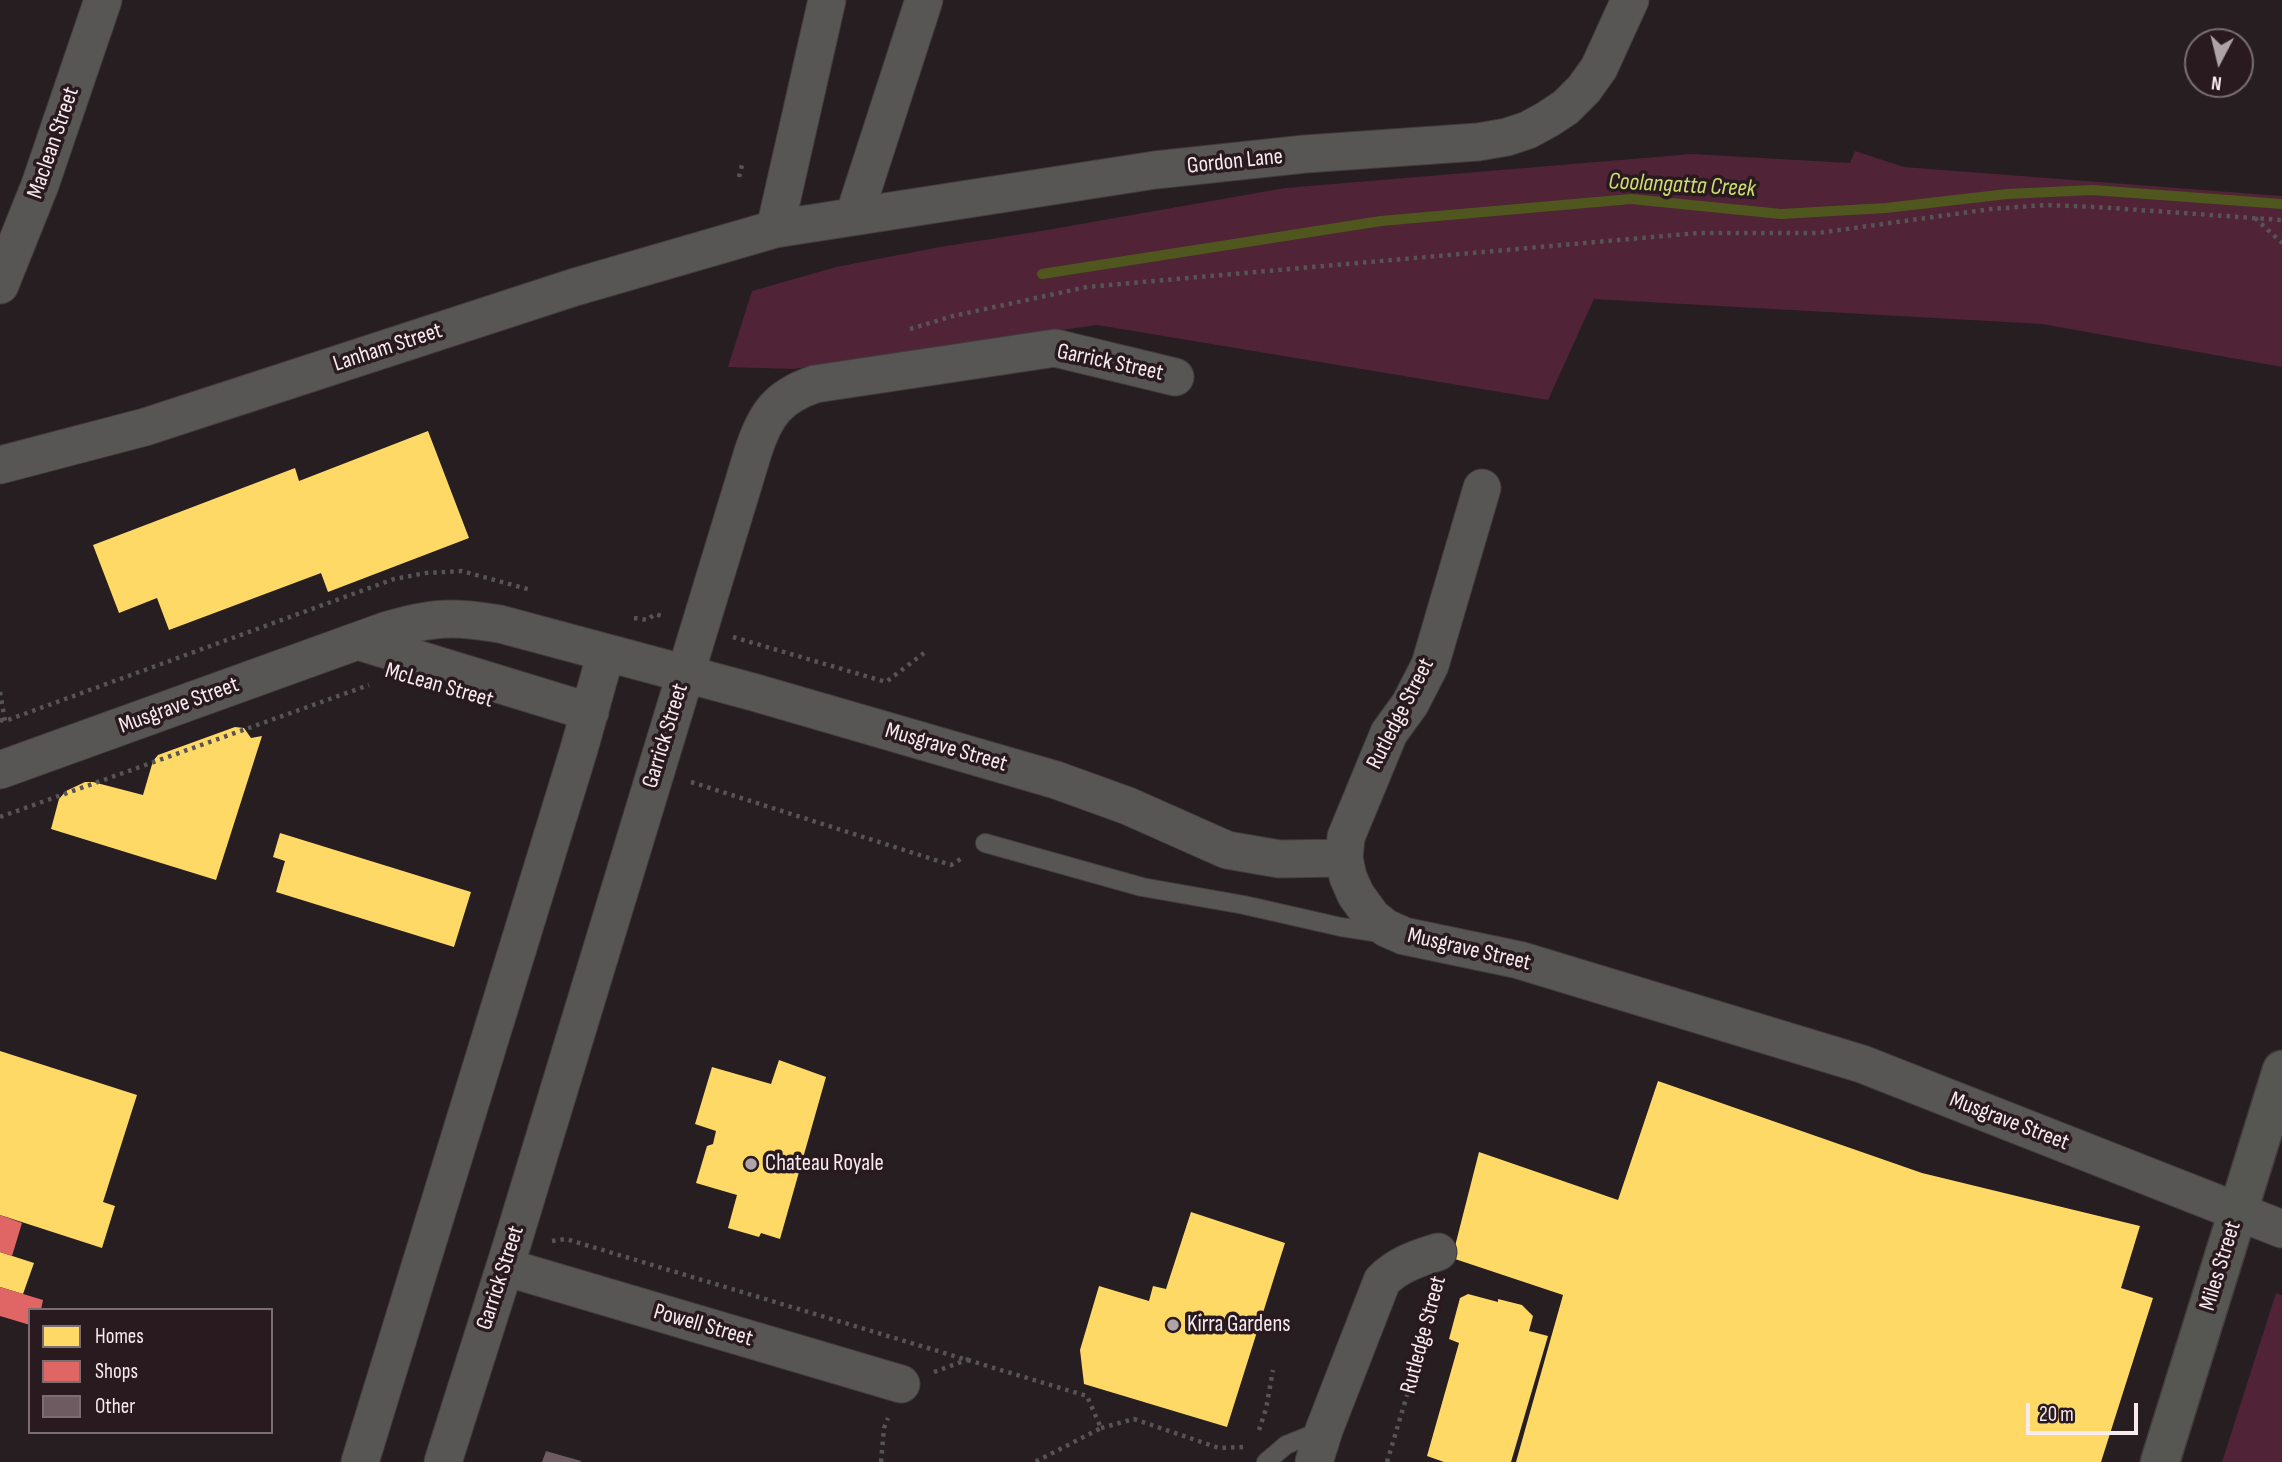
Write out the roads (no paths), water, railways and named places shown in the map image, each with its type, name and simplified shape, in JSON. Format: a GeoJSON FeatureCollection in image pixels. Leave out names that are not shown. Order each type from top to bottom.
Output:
{"type":"FeatureCollection","features":[{"type":"Feature","properties":{"kind":"street","name":"Maclean Street"},"geometry":{"type":"LineString","coordinates":[[0,285],[40,186],[103,0]]}},
{"type":"Feature","properties":{"kind":"street"},"geometry":{"type":"LineString","coordinates":[[775,229],[827,0]]}},
{"type":"Feature","properties":{"kind":"street"},"geometry":{"type":"LineString","coordinates":[[854,216],[924,0]]}},
{"type":"Feature","properties":{"kind":"street","name":"Gordon Lane"},"geometry":{"type":"LineString","coordinates":[[775,229],[1155,170],[1305,154],[1478,142],[1507,137],[1548,119],[1566,107],[1584,89],[1599,68],[1630,0]]}},
{"type":"Feature","properties":{"kind":"street","name":"Lanham Street"},"geometry":{"type":"LineString","coordinates":[[0,465],[145,427],[575,287],[775,229]]}},
{"type":"Feature","properties":{"kind":"street","name":"Garrick Street"},"geometry":{"type":"LineString","coordinates":[[443,1462],[756,444],[773,409],[797,390],[815,384],[1055,348],[1175,377]]}},
{"type":"Feature","properties":{"kind":"street","name":"Rutledge Street"},"geometry":{"type":"LineString","coordinates":[[1344,858],[1349,830],[1383,746],[1417,693],[1430,665],[1482,488]]}},
{"type":"Feature","properties":{"kind":"street","name":"Musgrave Street"},"geometry":{"type":"LineString","coordinates":[[0,770],[409,624],[440,618],[465,618],[500,624],[752,692],[1056,780],[1128,806],[1227,850],[1266,858],[1344,858],[1351,887],[1367,911],[1378,922],[1404,936],[1519,960],[1862,1064],[2282,1229]]}},
{"type":"Feature","properties":{"kind":"street"},"geometry":{"type":"LineString","coordinates":[[358,641],[590,712]]}},
{"type":"Feature","properties":{"kind":"street"},"geometry":{"type":"LineString","coordinates":[[360,1462],[606,653]]}},
{"type":"Feature","properties":{"kind":"street","name":"Miles Street"},"geometry":{"type":"LineString","coordinates":[[2160,1462],[2282,1069]]}},
{"type":"Feature","properties":{"kind":"street","name":"Rutledge Street"},"geometry":{"type":"LineString","coordinates":[[1319,1446],[1382,1281],[1393,1270],[1438,1252]]}},
{"type":"Feature","properties":{"kind":"street","name":"Powell Street"},"geometry":{"type":"LineString","coordinates":[[509,1254],[901,1384]]}},
{"type":"Feature","properties":{"kind":"lane"},"geometry":{"type":"LineString","coordinates":[[985,843],[1142,887],[1244,905],[1341,927],[1404,936]]}},
{"type":"Feature","properties":{"kind":"lane"},"geometry":{"type":"LineString","coordinates":[[1266,1462],[1286,1445],[1319,1446]]}},
{"type":"Feature","properties":{"kind":"waterway","name":"Coolangatta Creek"},"geometry":{"type":"LineString","coordinates":[[1042,274],[1381,221],[1631,199],[1781,214],[1886,208],[2007,194],[2093,190],[2282,204]]}},
{"type":"Feature","properties":{"kind":"place","name":"Chateau Royale"},"geometry":{"type":"Point","coordinates":[751,1164]}},
{"type":"Feature","properties":{"kind":"place","name":"Kirra Gardens"},"geometry":{"type":"Point","coordinates":[1173,1325]}}]}
